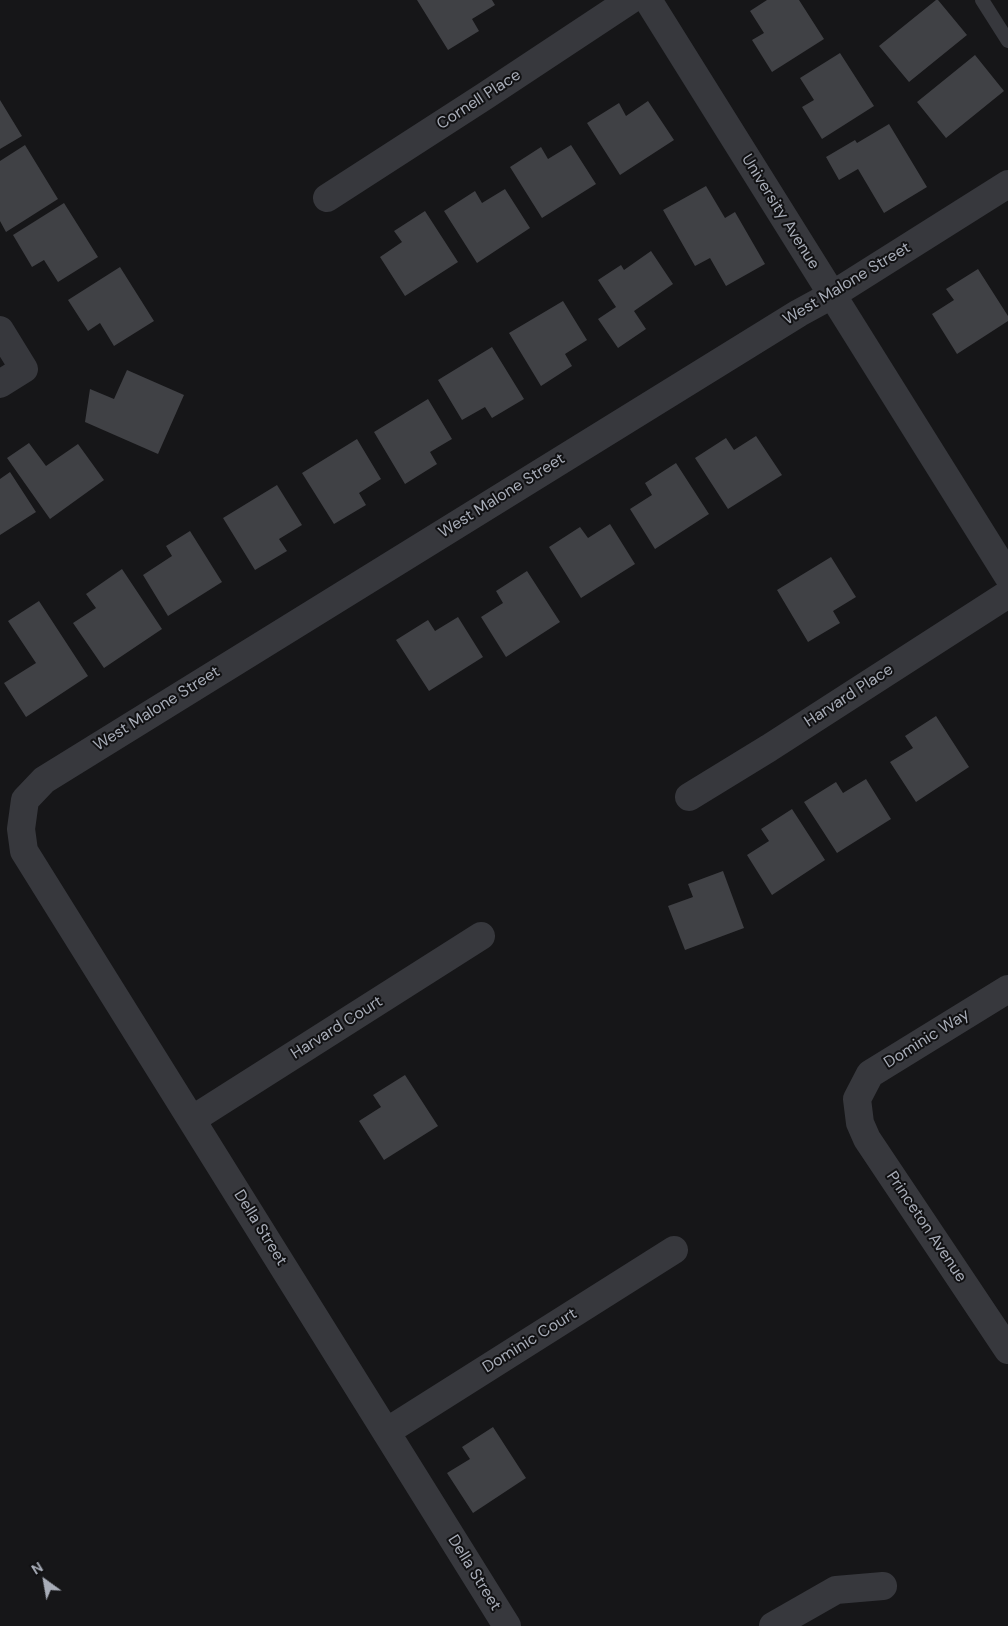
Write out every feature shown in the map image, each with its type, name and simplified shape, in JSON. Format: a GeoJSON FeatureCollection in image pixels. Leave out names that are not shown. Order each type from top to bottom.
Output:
{"type":"FeatureCollection","features":[{"type":"Feature","properties":{"kind":"street","name":"Cornell Place"},"geometry":{"type":"LineString","coordinates":[[327,198],[630,0]]}},
{"type":"Feature","properties":{"kind":"street","name":"University Avenue"},"geometry":{"type":"LineString","coordinates":[[648,0],[1008,576]]}},
{"type":"Feature","properties":{"kind":"street","name":"West Malone Street"},"geometry":{"type":"LineString","coordinates":[[21,829],[26,800],[44,780],[799,313],[832,295],[1008,184]]}},
{"type":"Feature","properties":{"kind":"street"},"geometry":{"type":"LineString","coordinates":[[0,330],[24,369],[0,384]]}},
{"type":"Feature","properties":{"kind":"street","name":"Harvard Place"},"geometry":{"type":"LineString","coordinates":[[689,797],[769,748],[1008,594]]}},
{"type":"Feature","properties":{"kind":"street","name":"Della Street"},"geometry":{"type":"LineString","coordinates":[[21,829],[24,850],[507,1626]]}},
{"type":"Feature","properties":{"kind":"street","name":"Harvard Court"},"geometry":{"type":"LineString","coordinates":[[193,1119],[481,936]]}},
{"type":"Feature","properties":{"kind":"street","name":"Dominic Way"},"geometry":{"type":"LineString","coordinates":[[857,1099],[870,1074],[1008,989]]}},
{"type":"Feature","properties":{"kind":"street","name":"Princeton Avenue"},"geometry":{"type":"LineString","coordinates":[[857,1099],[860,1123],[867,1139],[1008,1350]]}},
{"type":"Feature","properties":{"kind":"street","name":"Dominic Court"},"geometry":{"type":"LineString","coordinates":[[386,1432],[674,1250]]}},
{"type":"Feature","properties":{"kind":"street"},"geometry":{"type":"LineString","coordinates":[[773,1626],[836,1590],[883,1586]]}},
{"type":"Feature","properties":{"kind":"lane"},"geometry":{"type":"LineString","coordinates":[[982,0],[1008,41]]}},
{"type":"Feature","properties":{"kind":"building"},"geometry":{"type":"Polygon","coordinates":[[[417,0],[492,0],[495,5],[472,19],[479,31],[448,50],[417,0]]]}},
{"type":"Feature","properties":{"kind":"building"},"geometry":{"type":"Polygon","coordinates":[[[767,0],[799,0],[824,39],[772,72],[752,40],[764,33],[750,11],[767,0]]]}},
{"type":"Feature","properties":{"kind":"building"},"geometry":{"type":"Polygon","coordinates":[[[936,0],[967,35],[909,82],[879,46],[936,0]]]}},
{"type":"Feature","properties":{"kind":"building"},"geometry":{"type":"Polygon","coordinates":[[[840,53],[874,106],[822,139],[802,107],[814,100],[800,78],[840,53]]]}},
{"type":"Feature","properties":{"kind":"building"},"geometry":{"type":"Polygon","coordinates":[[[975,55],[1004,91],[946,138],[917,102],[975,55]]]}},
{"type":"Feature","properties":{"kind":"building"},"geometry":{"type":"Polygon","coordinates":[[[0,100],[22,136],[0,149],[0,100]]]}},
{"type":"Feature","properties":{"kind":"building"},"geometry":{"type":"Polygon","coordinates":[[[648,101],[674,140],[620,175],[587,123],[619,103],[626,116],[648,101]]]}},
{"type":"Feature","properties":{"kind":"building"},"geometry":{"type":"Polygon","coordinates":[[[889,124],[927,187],[884,213],[858,169],[839,180],[826,157],[855,140],[857,143],[889,124]]]}},
{"type":"Feature","properties":{"kind":"building"},"geometry":{"type":"Polygon","coordinates":[[[25,145],[58,199],[6,232],[0,221],[0,161],[25,145]]]}},
{"type":"Feature","properties":{"kind":"building"},"geometry":{"type":"Polygon","coordinates":[[[571,145],[596,184],[542,218],[510,167],[541,147],[548,159],[571,145]]]}},
{"type":"Feature","properties":{"kind":"building"},"geometry":{"type":"Polygon","coordinates":[[[706,186],[725,218],[735,212],[765,264],[726,286],[710,258],[695,266],[663,210],[706,186]]]}},
{"type":"Feature","properties":{"kind":"building"},"geometry":{"type":"Polygon","coordinates":[[[505,189],[530,228],[477,263],[444,211],[475,191],[482,203],[505,189]]]}},
{"type":"Feature","properties":{"kind":"building"},"geometry":{"type":"Polygon","coordinates":[[[64,203],[98,257],[58,282],[44,260],[32,267],[13,235],[64,203]]]}},
{"type":"Feature","properties":{"kind":"building"},"geometry":{"type":"Polygon","coordinates":[[[425,211],[458,262],[405,296],[380,257],[402,242],[394,231],[425,211]]]}},
{"type":"Feature","properties":{"kind":"building"},"geometry":{"type":"Polygon","coordinates":[[[651,251],[673,284],[634,311],[646,329],[618,348],[598,319],[616,307],[598,280],[621,265],[624,270],[651,251]]]}},
{"type":"Feature","properties":{"kind":"building"},"geometry":{"type":"Polygon","coordinates":[[[120,267],[154,321],[114,346],[100,323],[88,331],[68,300],[120,267]]]}},
{"type":"Feature","properties":{"kind":"building"},"geometry":{"type":"Polygon","coordinates":[[[978,269],[1008,316],[1008,321],[957,354],[932,314],[954,300],[946,289],[978,269]]]}},
{"type":"Feature","properties":{"kind":"building"},"geometry":{"type":"Polygon","coordinates":[[[563,301],[587,340],[565,354],[572,366],[541,386],[509,333],[563,301]]]}},
{"type":"Feature","properties":{"kind":"building"},"geometry":{"type":"Polygon","coordinates":[[[492,347],[524,399],[492,418],[485,407],[462,420],[438,380],[492,347]]]}},
{"type":"Feature","properties":{"kind":"building"},"geometry":{"type":"Polygon","coordinates":[[[127,370],[184,395],[158,454],[85,422],[90,389],[114,399],[127,370]]]}},
{"type":"Feature","properties":{"kind":"building"},"geometry":{"type":"Polygon","coordinates":[[[428,399],[452,439],[430,452],[437,464],[405,484],[374,432],[428,399]]]}},
{"type":"Feature","properties":{"kind":"building"},"geometry":{"type":"Polygon","coordinates":[[[756,436],[782,475],[728,509],[695,458],[726,438],[734,450],[756,436]]]}},
{"type":"Feature","properties":{"kind":"building"},"geometry":{"type":"Polygon","coordinates":[[[357,439],[381,479],[359,493],[366,505],[334,524],[302,473],[357,439]]]}},
{"type":"Feature","properties":{"kind":"building"},"geometry":{"type":"Polygon","coordinates":[[[29,443],[46,466],[78,444],[104,480],[50,519],[7,458],[29,443]]]}},
{"type":"Feature","properties":{"kind":"building"},"geometry":{"type":"Polygon","coordinates":[[[676,463],[709,514],[655,549],[630,509],[652,495],[645,483],[676,463]]]}},
{"type":"Feature","properties":{"kind":"building"},"geometry":{"type":"Polygon","coordinates":[[[10,472],[36,512],[0,535],[0,479],[10,472]]]}},
{"type":"Feature","properties":{"kind":"building"},"geometry":{"type":"Polygon","coordinates":[[[277,485],[302,525],[279,539],[287,551],[255,570],[223,518],[277,485]]]}},
{"type":"Feature","properties":{"kind":"building"},"geometry":{"type":"Polygon","coordinates":[[[610,524],[635,564],[581,598],[549,547],[580,527],[588,538],[610,524]]]}},
{"type":"Feature","properties":{"kind":"building"},"geometry":{"type":"Polygon","coordinates":[[[190,531],[222,582],[168,616],[143,575],[172,556],[166,546],[190,531]]]}},
{"type":"Feature","properties":{"kind":"building"},"geometry":{"type":"Polygon","coordinates":[[[831,557],[856,597],[833,611],[840,623],[808,642],[777,590],[831,557]]]}},
{"type":"Feature","properties":{"kind":"building"},"geometry":{"type":"Polygon","coordinates":[[[122,569],[162,629],[104,668],[73,623],[96,608],[86,594],[122,569]]]}},
{"type":"Feature","properties":{"kind":"building"},"geometry":{"type":"Polygon","coordinates":[[[527,571],[560,622],[506,657],[481,617],[503,603],[496,591],[527,571]]]}},
{"type":"Feature","properties":{"kind":"building"},"geometry":{"type":"Polygon","coordinates":[[[39,601],[88,676],[26,717],[4,683],[36,663],[8,621],[39,601]]]}},
{"type":"Feature","properties":{"kind":"building"},"geometry":{"type":"Polygon","coordinates":[[[458,617],[483,657],[429,691],[396,640],[428,620],[435,631],[458,617]]]}},
{"type":"Feature","properties":{"kind":"building"},"geometry":{"type":"Polygon","coordinates":[[[936,716],[969,767],[916,802],[890,762],[913,748],[905,736],[936,716]]]}},
{"type":"Feature","properties":{"kind":"building"},"geometry":{"type":"Polygon","coordinates":[[[866,779],[891,819],[837,853],[804,802],[836,782],[843,793],[866,779]]]}},
{"type":"Feature","properties":{"kind":"building"},"geometry":{"type":"Polygon","coordinates":[[[792,809],[825,860],[772,895],[747,855],[769,841],[761,829],[792,809]]]}},
{"type":"Feature","properties":{"kind":"building"},"geometry":{"type":"Polygon","coordinates":[[[723,871],[744,928],[685,950],[668,906],[693,897],[688,884],[723,871]]]}},
{"type":"Feature","properties":{"kind":"building"},"geometry":{"type":"Polygon","coordinates":[[[405,1075],[438,1126],[384,1160],[359,1121],[381,1107],[373,1095],[405,1075]]]}},
{"type":"Feature","properties":{"kind":"building"},"geometry":{"type":"Polygon","coordinates":[[[493,1427],[526,1478],[473,1513],[447,1473],[470,1459],[462,1447],[493,1427]]]}}]}
